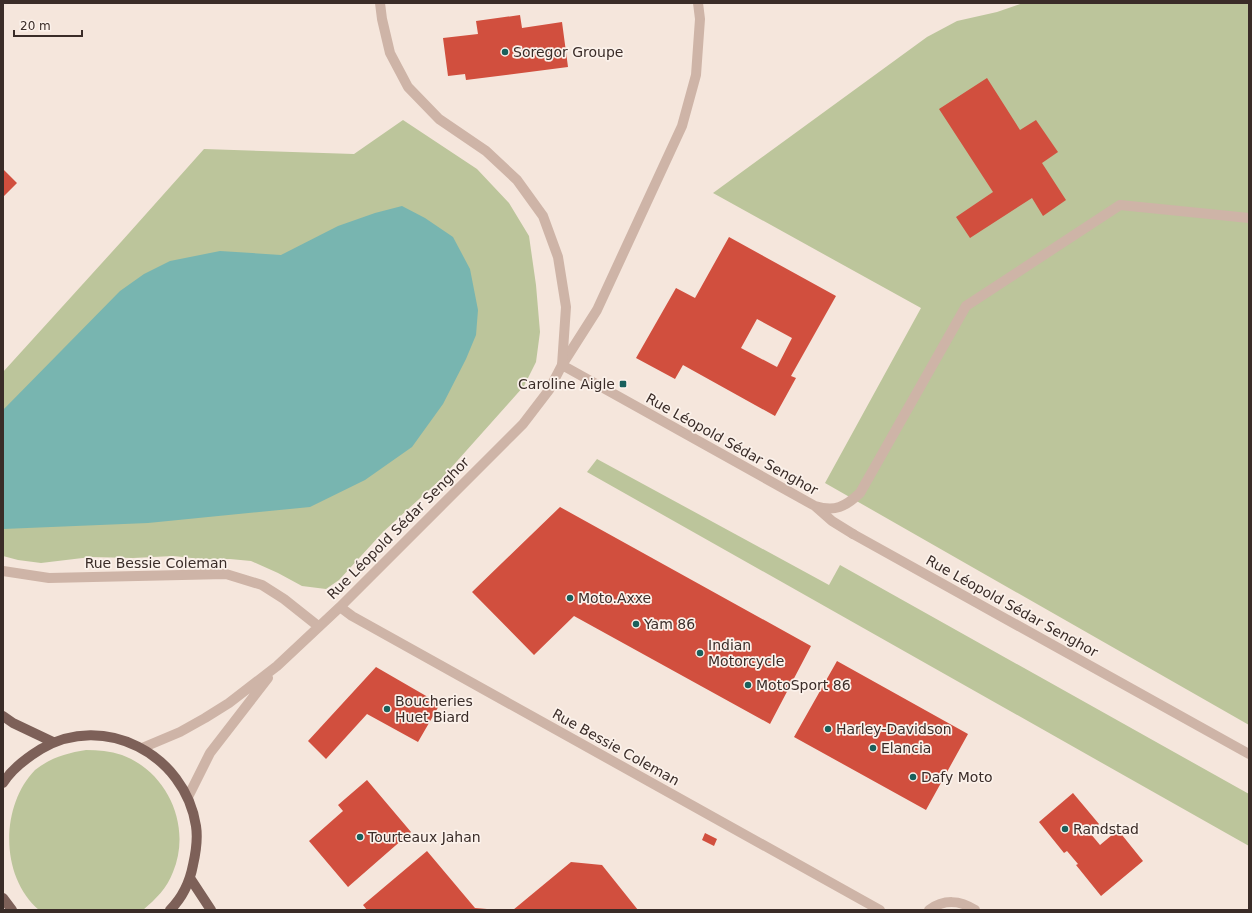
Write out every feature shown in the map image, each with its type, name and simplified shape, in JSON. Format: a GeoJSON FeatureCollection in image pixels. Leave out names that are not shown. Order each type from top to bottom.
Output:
{"type":"FeatureCollection","features":[{"type":"Feature","properties":{"kind":"main road"},"geometry":{"type":"LineString","coordinates":[[3,716],[13,723],[53,742]]}},
{"type":"Feature","properties":{"kind":"main road"},"geometry":{"type":"LineString","coordinates":[[3,783],[27,757],[53,742],[84,735],[116,738],[142,748],[167,767],[188,798],[196,826],[197,850],[190,878],[177,904],[170,910]]}},
{"type":"Feature","properties":{"kind":"main road"},"geometry":{"type":"LineString","coordinates":[[190,878],[211,910]]}},
{"type":"Feature","properties":{"kind":"street"},"geometry":{"type":"LineString","coordinates":[[380,3],[390,52],[408,87],[439,119],[486,151],[517,180],[543,216],[558,257],[566,307],[562,365]]}},
{"type":"Feature","properties":{"kind":"street"},"geometry":{"type":"LineString","coordinates":[[562,365],[597,310],[682,126],[696,75],[700,19],[698,3]]}},
{"type":"Feature","properties":{"kind":"street"},"geometry":{"type":"LineString","coordinates":[[815,506],[826,509],[838,508],[849,503],[860,494],[966,306],[1120,205],[1249,218]]}},
{"type":"Feature","properties":{"kind":"street","name":"Rue Léopold Sédar Senghor"},"geometry":{"type":"LineString","coordinates":[[142,748],[180,732],[205,718],[229,703],[277,666],[340,607],[523,424],[549,390],[562,365],[815,506],[832,521],[853,534],[1249,754]]}},
{"type":"Feature","properties":{"kind":"street","name":"Rue Bessie Coleman"},"geometry":{"type":"LineString","coordinates":[[3,571],[49,578],[226,574],[262,585],[284,599],[318,626]]}},
{"type":"Feature","properties":{"kind":"street","name":"Rue Bessie Coleman"},"geometry":{"type":"LineString","coordinates":[[340,607],[352,616],[880,910]]}},
{"type":"Feature","properties":{"kind":"street","name":"Rue Léopold Sédar Senghor"},"geometry":{"type":"LineString","coordinates":[[188,798],[210,752],[277,666]]}},
{"type":"Feature","properties":{"kind":"street"},"geometry":{"type":"LineString","coordinates":[[929,910],[936,905],[946,902],[957,902],[967,905],[975,910]]}},
{"type":"Feature","properties":{"kind":"green space"},"geometry":{"type":"Polygon","coordinates":[[[1023,3],[1249,3],[1249,725],[825,483],[921,308],[713,193],[927,37],[957,21],[997,12],[1023,3]]]}},
{"type":"Feature","properties":{"kind":"green space"},"geometry":{"type":"Polygon","coordinates":[[[403,120],[477,169],[509,203],[529,236],[536,285],[540,332],[536,362],[524,386],[441,479],[383,532],[339,580],[326,589],[302,586],[251,561],[201,559],[173,556],[133,558],[91,557],[41,563],[18,560],[3,556],[3,372],[204,149],[354,154],[403,120]]]}},
{"type":"Feature","properties":{"kind":"green space"},"geometry":{"type":"Polygon","coordinates":[[[597,459],[829,585],[840,565],[1249,794],[1249,846],[587,472],[597,459]]]}},
{"type":"Feature","properties":{"kind":"green space"},"geometry":{"type":"Polygon","coordinates":[[[86,750],[104,751],[122,755],[138,763],[152,774],[172,803],[180,837],[178,855],[168,883],[157,897],[143,910],[39,910],[26,896],[17,879],[11,861],[9,841],[15,802],[24,785],[35,770],[47,762],[65,754],[86,750]]]}},
{"type":"Feature","properties":{"kind":"water"},"geometry":{"type":"Polygon","coordinates":[[[402,206],[425,218],[453,237],[470,269],[478,310],[476,335],[466,359],[443,404],[412,447],[365,480],[310,507],[148,523],[3,529],[3,410],[120,291],[144,274],[170,261],[220,251],[281,255],[338,226],[375,213],[402,206]]]}},
{"type":"Feature","properties":{"kind":"building","name":"Soregor Groupe"},"geometry":{"type":"Polygon","coordinates":[[[520,15],[522,28],[562,22],[568,67],[466,80],[465,74],[448,76],[443,38],[478,34],[476,21],[520,15]]]}},
{"type":"Feature","properties":{"kind":"building"},"geometry":{"type":"Polygon","coordinates":[[[987,78],[1020,130],[1036,120],[1058,152],[1042,163],[1066,200],[1043,216],[1032,198],[970,238],[956,217],[993,192],[939,109],[987,78]]]}},
{"type":"Feature","properties":{"kind":"building"},"geometry":{"type":"Polygon","coordinates":[[[3,169],[17,183],[3,197],[3,169]]]}},
{"type":"Feature","properties":{"kind":"building"},"geometry":{"type":"Polygon","coordinates":[[[729,237],[836,296],[791,376],[796,378],[775,416],[683,365],[675,379],[636,358],[676,288],[695,298],[729,237]],[[757,319],[741,348],[777,367],[792,338],[757,319]]]}},
{"type":"Feature","properties":{"kind":"building"},"geometry":{"type":"Polygon","coordinates":[[[560,507],[811,646],[770,724],[574,616],[534,655],[472,592],[560,507]]]}},
{"type":"Feature","properties":{"kind":"building"},"geometry":{"type":"Polygon","coordinates":[[[837,661],[968,734],[926,810],[794,737],[837,661]]]}},
{"type":"Feature","properties":{"kind":"building","name":"Boucheries Huet Biard"},"geometry":{"type":"Polygon","coordinates":[[[376,667],[440,704],[418,742],[367,714],[326,759],[308,741],[376,667]]]}},
{"type":"Feature","properties":{"kind":"building","name":"Tourteaux Jahan"},"geometry":{"type":"Polygon","coordinates":[[[367,780],[411,832],[348,887],[309,841],[343,811],[338,805],[367,780]]]}},
{"type":"Feature","properties":{"kind":"building"},"geometry":{"type":"Polygon","coordinates":[[[1073,793],[1099,824],[1090,833],[1100,845],[1118,830],[1143,861],[1101,896],[1076,865],[1078,864],[1067,851],[1064,853],[1039,822],[1073,793]]]}},
{"type":"Feature","properties":{"kind":"building"},"geometry":{"type":"Polygon","coordinates":[[[705,833],[717,839],[714,846],[702,840],[705,833]]]}},
{"type":"Feature","properties":{"kind":"building"},"geometry":{"type":"Polygon","coordinates":[[[427,851],[475,908],[487,910],[367,910],[363,905],[427,851]]]}},
{"type":"Feature","properties":{"kind":"building"},"geometry":{"type":"Polygon","coordinates":[[[571,862],[602,865],[638,910],[513,910],[571,862]]]}},
{"type":"Feature","properties":{"kind":"place","name":"Soregor Groupe"},"geometry":{"type":"Point","coordinates":[505,52]}},
{"type":"Feature","properties":{"kind":"place","name":"Caroline Aigle"},"geometry":{"type":"Point","coordinates":[623,384]}},
{"type":"Feature","properties":{"kind":"place","name":"Moto.Axxe"},"geometry":{"type":"Point","coordinates":[570,598]}},
{"type":"Feature","properties":{"kind":"place","name":"Yam 86"},"geometry":{"type":"Point","coordinates":[636,624]}},
{"type":"Feature","properties":{"kind":"place","name":"Indian Motorcycle"},"geometry":{"type":"Point","coordinates":[700,653]}},
{"type":"Feature","properties":{"kind":"place","name":"MotoSport 86"},"geometry":{"type":"Point","coordinates":[748,685]}},
{"type":"Feature","properties":{"kind":"place","name":"Boucheries Huet Biard"},"geometry":{"type":"Point","coordinates":[387,709]}},
{"type":"Feature","properties":{"kind":"place","name":"Harley-Davidson"},"geometry":{"type":"Point","coordinates":[828,729]}},
{"type":"Feature","properties":{"kind":"place","name":"Elancia"},"geometry":{"type":"Point","coordinates":[873,748]}},
{"type":"Feature","properties":{"kind":"place","name":"Dafy Moto"},"geometry":{"type":"Point","coordinates":[913,777]}},
{"type":"Feature","properties":{"kind":"place","name":"Randstad"},"geometry":{"type":"Point","coordinates":[1065,829]}},
{"type":"Feature","properties":{"kind":"place","name":"Tourteaux Jahan"},"geometry":{"type":"Point","coordinates":[360,837]}}]}
